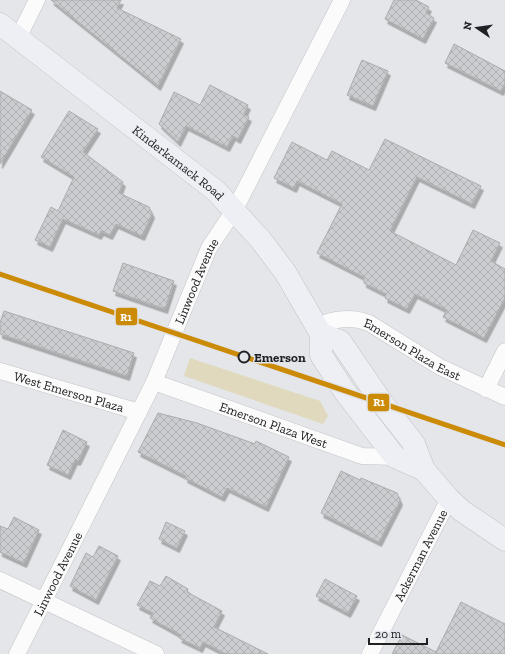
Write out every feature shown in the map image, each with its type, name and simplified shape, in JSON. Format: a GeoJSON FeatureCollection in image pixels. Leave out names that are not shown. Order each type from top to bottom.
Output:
{"type":"FeatureCollection","features":[{"type":"Feature","properties":{"kind":"main road","name":"Kinderkamack Road"},"geometry":{"type":"LineString","coordinates":[[0,24],[216,191],[235,209],[285,272],[319,330],[321,355],[345,392],[395,457],[424,470]]}},
{"type":"Feature","properties":{"kind":"main road","name":"Kinderkamack Road"},"geometry":{"type":"LineString","coordinates":[[319,330],[340,342],[383,404],[414,444],[424,470],[449,499],[462,511],[505,540]]}},
{"type":"Feature","properties":{"kind":"street"},"geometry":{"type":"LineString","coordinates":[[18,38],[36,0]]}},
{"type":"Feature","properties":{"kind":"street","name":"Linwood Avenue"},"geometry":{"type":"LineString","coordinates":[[17,654],[154,382],[209,248],[235,209],[342,0]]}},
{"type":"Feature","properties":{"kind":"street","name":"Emerson Plaza East"},"geometry":{"type":"LineString","coordinates":[[319,330],[335,319],[360,320],[369,323],[440,367],[505,397]]}},
{"type":"Feature","properties":{"kind":"street"},"geometry":{"type":"LineString","coordinates":[[486,389],[505,351]]}},
{"type":"Feature","properties":{"kind":"street","name":"West Emerson Plaza"},"geometry":{"type":"LineString","coordinates":[[0,371],[139,412]]}},
{"type":"Feature","properties":{"kind":"street","name":"Emerson Plaza West"},"geometry":{"type":"LineString","coordinates":[[154,382],[362,456],[395,457]]}},
{"type":"Feature","properties":{"kind":"street","name":"Ackerman Avenue"},"geometry":{"type":"LineString","coordinates":[[370,654],[449,499]]}},
{"type":"Feature","properties":{"kind":"street"},"geometry":{"type":"LineString","coordinates":[[0,580],[156,654]]}},
{"type":"Feature","properties":{"kind":"shaded area"},"geometry":{"type":"Polygon","coordinates":[[[190,358],[320,401],[328,416],[323,424],[184,376],[190,358]]]}},
{"type":"Feature","properties":{"kind":"building"},"geometry":{"type":"Polygon","coordinates":[[[51,0],[121,0],[117,8],[181,39],[158,86],[51,0]]]}},
{"type":"Feature","properties":{"kind":"building"},"geometry":{"type":"Polygon","coordinates":[[[394,0],[416,0],[429,7],[426,13],[434,18],[423,39],[385,19],[394,0]]]}},
{"type":"Feature","properties":{"kind":"building"},"geometry":{"type":"Polygon","coordinates":[[[454,44],[505,71],[505,83],[501,91],[445,63],[454,44]]]}},
{"type":"Feature","properties":{"kind":"building"},"geometry":{"type":"Polygon","coordinates":[[[362,60],[388,71],[373,106],[347,95],[362,60]]]}},
{"type":"Feature","properties":{"kind":"building"},"geometry":{"type":"Polygon","coordinates":[[[210,85],[248,105],[244,114],[249,117],[238,139],[233,136],[227,147],[186,126],[178,142],[159,124],[174,92],[200,105],[210,85]]]}},
{"type":"Feature","properties":{"kind":"building"},"geometry":{"type":"Polygon","coordinates":[[[0,91],[32,110],[0,164],[0,91]]]}},
{"type":"Feature","properties":{"kind":"building"},"geometry":{"type":"Polygon","coordinates":[[[69,111],[98,129],[83,152],[123,182],[119,193],[149,207],[152,214],[142,236],[116,224],[110,235],[101,231],[99,235],[63,219],[50,247],[35,240],[51,207],[58,211],[74,177],[41,157],[69,111]]]}},
{"type":"Feature","properties":{"kind":"building"},"geometry":{"type":"Polygon","coordinates":[[[385,139],[481,186],[472,204],[417,177],[390,231],[456,265],[473,230],[500,243],[491,261],[505,269],[505,298],[484,338],[443,317],[447,310],[415,294],[407,309],[385,298],[386,294],[364,283],[364,277],[317,253],[342,204],[297,181],[294,188],[274,178],[292,142],[327,160],[332,151],[369,170],[385,139]]]}},
{"type":"Feature","properties":{"kind":"building"},"geometry":{"type":"Polygon","coordinates":[[[123,263],[174,281],[165,309],[113,291],[123,263]]]}},
{"type":"Feature","properties":{"kind":"building"},"geometry":{"type":"Polygon","coordinates":[[[4,311],[134,353],[127,376],[0,334],[0,323],[4,311]]]}},
{"type":"Feature","properties":{"kind":"building"},"geometry":{"type":"Polygon","coordinates":[[[158,413],[197,423],[255,444],[256,441],[289,457],[266,507],[227,488],[222,497],[185,478],[186,476],[138,452],[158,413]]]}},
{"type":"Feature","properties":{"kind":"building"},"geometry":{"type":"Polygon","coordinates":[[[63,430],[87,442],[78,461],[75,460],[68,475],[47,465],[63,430]]]}},
{"type":"Feature","properties":{"kind":"building"},"geometry":{"type":"Polygon","coordinates":[[[341,471],[360,480],[361,478],[397,493],[400,501],[379,542],[321,513],[341,471]]]}},
{"type":"Feature","properties":{"kind":"building"},"geometry":{"type":"Polygon","coordinates":[[[14,517],[39,530],[24,563],[0,552],[0,526],[8,529],[14,517]]]}},
{"type":"Feature","properties":{"kind":"building"},"geometry":{"type":"Polygon","coordinates":[[[166,522],[185,531],[177,548],[159,539],[166,522]]]}},
{"type":"Feature","properties":{"kind":"building"},"geometry":{"type":"Polygon","coordinates":[[[99,546],[118,556],[96,600],[70,586],[86,553],[93,557],[99,546]]]}},
{"type":"Feature","properties":{"kind":"building"},"geometry":{"type":"Polygon","coordinates":[[[166,576],[188,589],[187,592],[222,611],[214,627],[268,654],[226,654],[203,642],[200,648],[179,638],[181,635],[150,618],[153,613],[137,605],[150,581],[160,586],[166,576]]]}},
{"type":"Feature","properties":{"kind":"building"},"geometry":{"type":"Polygon","coordinates":[[[325,579],[357,596],[348,613],[316,596],[325,579]]]}},
{"type":"Feature","properties":{"kind":"building"},"geometry":{"type":"Polygon","coordinates":[[[461,602],[505,624],[505,654],[392,654],[402,635],[436,652],[461,602]]]}},
{"type":"Feature","properties":{"kind":"transit line","name":"R1"},"geometry":{"type":"LineString","coordinates":[[0,274],[505,445]]}},
{"type":"Feature","properties":{"kind":"place","name":"Emerson"},"geometry":{"type":"Point","coordinates":[244,357]}}]}
